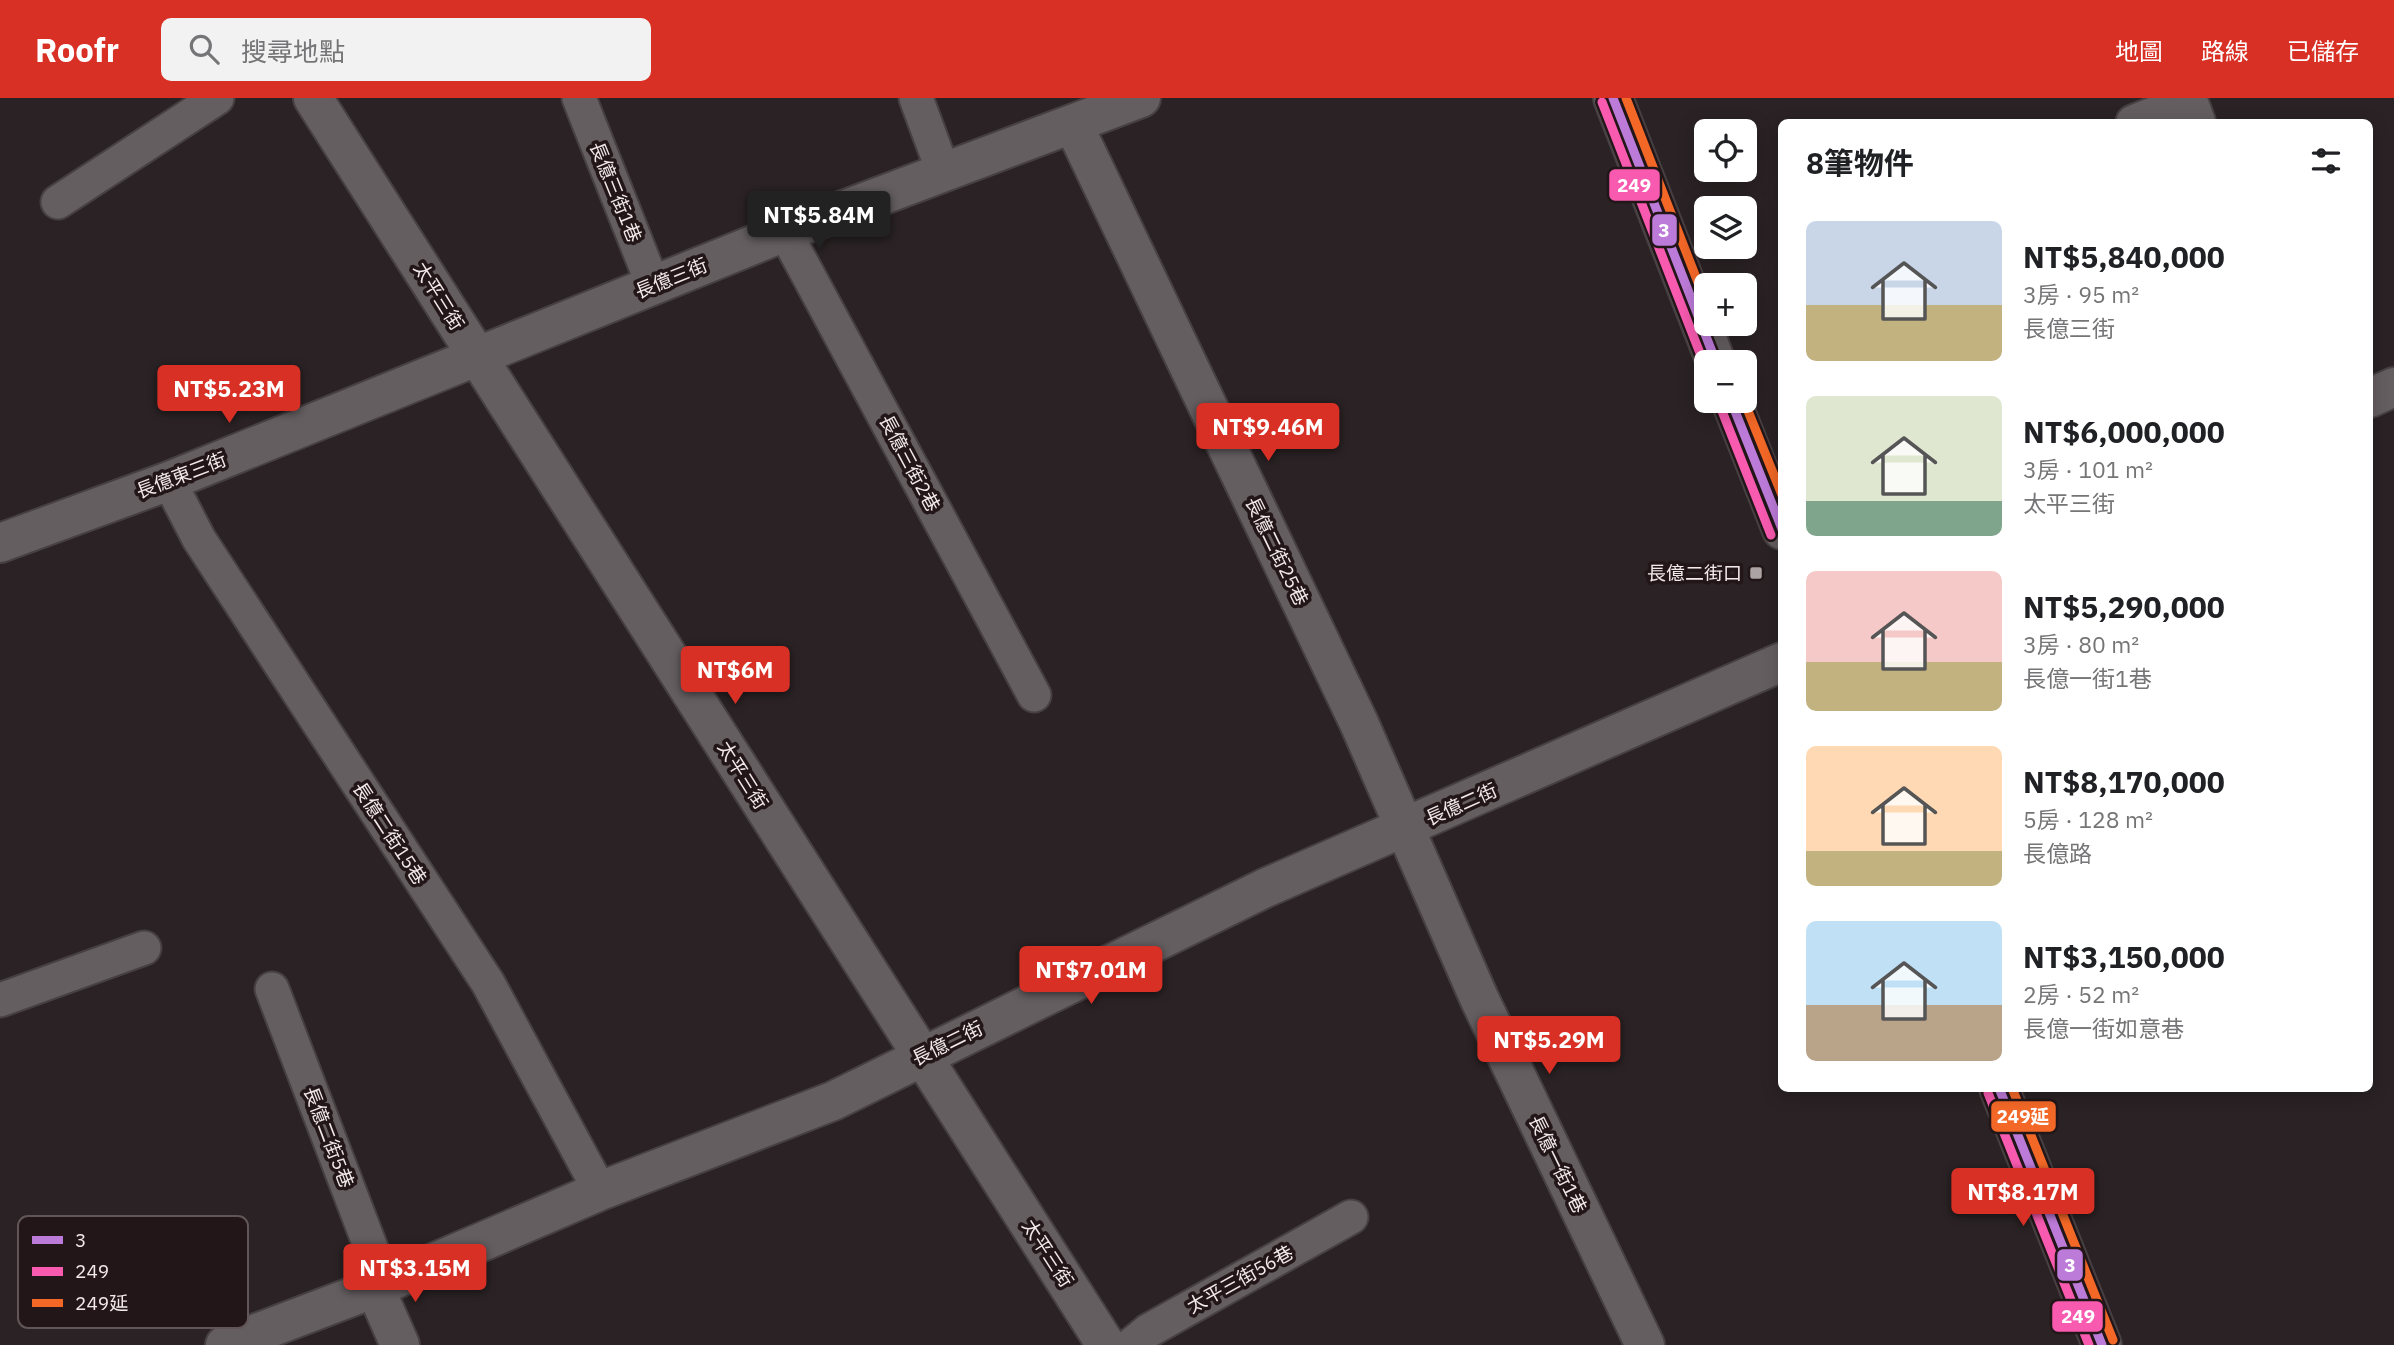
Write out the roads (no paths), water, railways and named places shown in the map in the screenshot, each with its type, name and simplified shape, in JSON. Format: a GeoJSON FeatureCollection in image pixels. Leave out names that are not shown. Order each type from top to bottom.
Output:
{"type":"FeatureCollection","features":[{"type":"Feature","properties":{"kind":"street","name":"太平三街"},"geometry":{"type":"LineString","coordinates":[[313,98],[1106,1345]]}},
{"type":"Feature","properties":{"kind":"street","name":"長億三街"},"geometry":{"type":"LineString","coordinates":[[478,357],[785,232],[1141,98]]}},
{"type":"Feature","properties":{"kind":"street"},"geometry":{"type":"LineString","coordinates":[[1613,98],[1711,350]]}},
{"type":"Feature","properties":{"kind":"street","name":"長億二街25巷"},"geometry":{"type":"LineString","coordinates":[[1073,124],[1359,723],[1406,828]]}},
{"type":"Feature","properties":{"kind":"street","name":"長億東三街"},"geometry":{"type":"LineString","coordinates":[[0,543],[169,481],[478,357]]}},
{"type":"Feature","properties":{"kind":"street"},"geometry":{"type":"LineString","coordinates":[[2373,397],[2394,387]]}},
{"type":"Feature","properties":{"kind":"street"},"geometry":{"type":"LineString","coordinates":[[1736,413],[1778,520]]}},
{"type":"Feature","properties":{"kind":"street","name":"長億二街"},"geometry":{"type":"LineString","coordinates":[[225,1345],[375,1288],[600,1191],[833,1101],[921,1055],[1265,888],[1778,664]]}},
{"type":"Feature","properties":{"kind":"street","name":"長億一街1巷"},"geometry":{"type":"LineString","coordinates":[[1406,828],[1479,998],[1645,1345]]}},
{"type":"Feature","properties":{"kind":"street"},"geometry":{"type":"LineString","coordinates":[[2001,1092],[2102,1345]]}},
{"type":"Feature","properties":{"kind":"street"},"geometry":{"type":"LineString","coordinates":[[375,1288],[400,1345]]}},
{"type":"Feature","properties":{"kind":"lane"},"geometry":{"type":"LineString","coordinates":[[58,202],[217,98]]}},
{"type":"Feature","properties":{"kind":"lane","name":"長億三街1巷"},"geometry":{"type":"LineString","coordinates":[[579,98],[653,285]]}},
{"type":"Feature","properties":{"kind":"lane"},"geometry":{"type":"LineString","coordinates":[[916,98],[943,171]]}},
{"type":"Feature","properties":{"kind":"lane"},"geometry":{"type":"LineString","coordinates":[[2144,119],[2190,107]]}},
{"type":"Feature","properties":{"kind":"lane","name":"長億三街2巷"},"geometry":{"type":"LineString","coordinates":[[785,232],[1034,695]]}},
{"type":"Feature","properties":{"kind":"lane","name":"長億二街15巷"},"geometry":{"type":"LineString","coordinates":[[169,481],[199,539],[488,983],[600,1191]]}},
{"type":"Feature","properties":{"kind":"lane"},"geometry":{"type":"LineString","coordinates":[[0,1000],[144,948]]}},
{"type":"Feature","properties":{"kind":"lane","name":"長億二街5巷"},"geometry":{"type":"LineString","coordinates":[[272,989],[374,1256],[375,1288]]}},
{"type":"Feature","properties":{"kind":"lane","name":"太平三街56巷"},"geometry":{"type":"LineString","coordinates":[[1132,1345],[1148,1331],[1351,1217]]}},
{"type":"Feature","properties":{"kind":"place","name":"長億二街口"},"geometry":{"type":"Point","coordinates":[1756,573]}}]}
